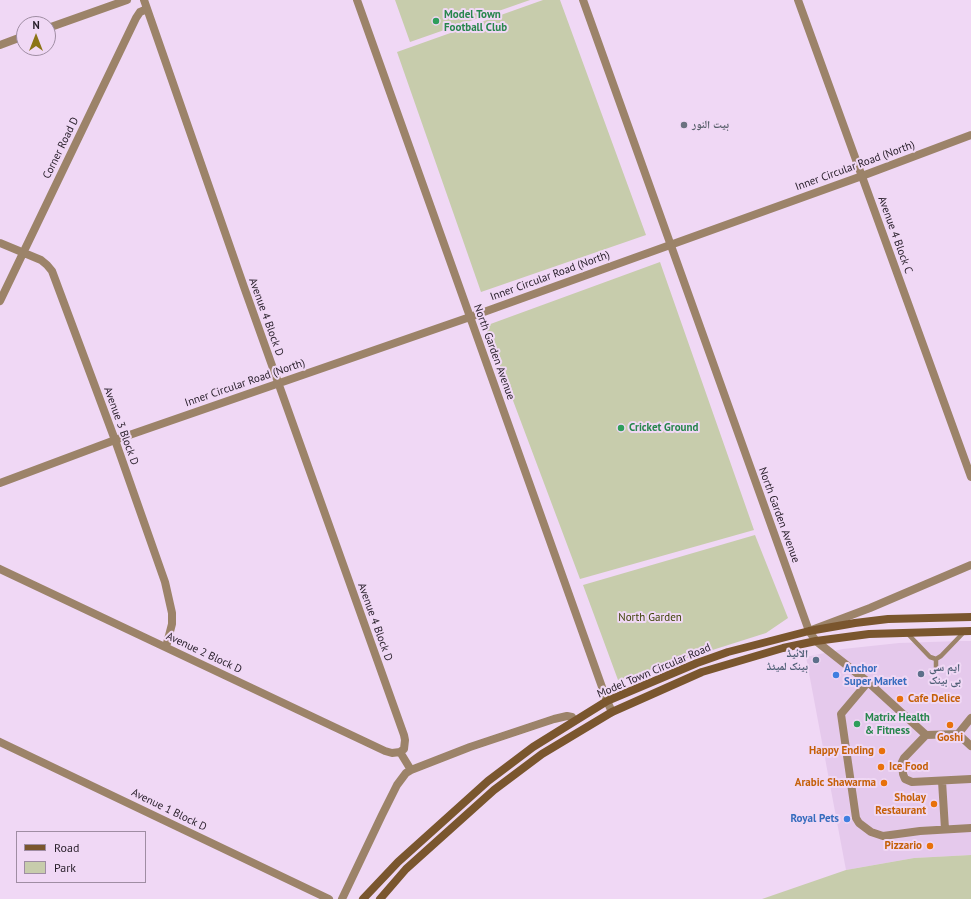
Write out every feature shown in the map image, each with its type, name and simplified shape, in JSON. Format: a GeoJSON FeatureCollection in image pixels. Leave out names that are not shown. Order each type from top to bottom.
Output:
{"type":"FeatureCollection","features":[{"type":"Feature","properties":{"kind":"main road","name":"Model Town Circular Road"},"geometry":{"type":"LineString","coordinates":[[363,899],[398,862],[488,781],[533,747],[574,720],[607,701],[668,674],[703,661],[755,645],[809,631],[855,623],[888,620],[971,618]]}},
{"type":"Feature","properties":{"kind":"main road","name":"Model Town Circular Road"},"geometry":{"type":"LineString","coordinates":[[380,899],[406,869],[494,790],[542,754],[612,712],[702,672],[783,648],[816,641],[869,634],[968,631]]}},
{"type":"Feature","properties":{"kind":"street"},"geometry":{"type":"LineString","coordinates":[[56,25],[127,0]]}},
{"type":"Feature","properties":{"kind":"street","name":"Avenue 4 Block D"},"geometry":{"type":"LineString","coordinates":[[144,0],[278,383],[404,735],[404,749],[400,752]]}},
{"type":"Feature","properties":{"kind":"street","name":"North Garden Avenue"},"geometry":{"type":"LineString","coordinates":[[357,0],[612,712]]}},
{"type":"Feature","properties":{"kind":"street","name":"North Garden Avenue"},"geometry":{"type":"LineString","coordinates":[[583,0],[809,631],[816,641],[868,682],[926,735]]}},
{"type":"Feature","properties":{"kind":"street","name":"Avenue 4 Block C"},"geometry":{"type":"LineString","coordinates":[[798,0],[971,477]]}},
{"type":"Feature","properties":{"kind":"street","name":"Corner Road D"},"geometry":{"type":"LineString","coordinates":[[0,301],[138,14],[142,10],[147,9]]}},
{"type":"Feature","properties":{"kind":"street"},"geometry":{"type":"LineString","coordinates":[[0,45],[16,39]]}},
{"type":"Feature","properties":{"kind":"street","name":"Inner Circular Road (North)"},"geometry":{"type":"LineString","coordinates":[[0,483],[115,440],[470,317],[862,176],[971,135]]}},
{"type":"Feature","properties":{"kind":"street","name":"Avenue 3 Block D"},"geometry":{"type":"LineString","coordinates":[[0,243],[41,260],[52,271],[115,440],[170,598],[172,624],[166,647]]}},
{"type":"Feature","properties":{"kind":"street"},"geometry":{"type":"LineString","coordinates":[[809,631],[865,610],[971,565]]}},
{"type":"Feature","properties":{"kind":"street","name":"Avenue 2 Block D"},"geometry":{"type":"LineString","coordinates":[[0,569],[385,751],[392,753],[400,752]]}},
{"type":"Feature","properties":{"kind":"street"},"geometry":{"type":"LineString","coordinates":[[868,682],[840,714],[856,818],[859,824],[871,832],[883,836],[945,829],[971,828]]}},
{"type":"Feature","properties":{"kind":"street"},"geometry":{"type":"LineString","coordinates":[[342,899],[397,785],[402,777],[411,770],[470,747],[554,719],[567,716],[572,717],[574,720]]}},
{"type":"Feature","properties":{"kind":"street"},"geometry":{"type":"LineString","coordinates":[[958,734],[971,718]]}},
{"type":"Feature","properties":{"kind":"street"},"geometry":{"type":"LineString","coordinates":[[971,746],[958,734],[926,735],[902,762],[905,779],[912,782],[971,780]]}},
{"type":"Feature","properties":{"kind":"street","name":"Avenue 1 Block D"},"geometry":{"type":"LineString","coordinates":[[0,742],[329,899]]}},
{"type":"Feature","properties":{"kind":"street"},"geometry":{"type":"LineString","coordinates":[[400,752],[411,770]]}},
{"type":"Feature","properties":{"kind":"street"},"geometry":{"type":"LineString","coordinates":[[942,781],[945,829]]}},
{"type":"Feature","properties":{"kind":"lane"},"geometry":{"type":"LineString","coordinates":[[907,632],[930,657],[936,659],[968,631]]}},
{"type":"Feature","properties":{"kind":"lane"},"geometry":{"type":"LineString","coordinates":[[936,659],[936,669]]}},
{"type":"Feature","properties":{"kind":"shaded area"},"geometry":{"type":"Polygon","coordinates":[[[971,641],[971,855],[914,858],[846,870],[806,657],[843,649],[899,643],[971,641]]]}},
{"type":"Feature","properties":{"kind":"green space","name":"Model Town Football Club"},"geometry":{"type":"Polygon","coordinates":[[[395,0],[530,0],[410,42],[395,0]]]}},
{"type":"Feature","properties":{"kind":"green space"},"geometry":{"type":"Polygon","coordinates":[[[543,0],[560,0],[646,235],[481,292],[397,52],[543,0]]]}},
{"type":"Feature","properties":{"kind":"green space","name":"Cricket Ground"},"geometry":{"type":"Polygon","coordinates":[[[660,262],[754,530],[580,579],[485,326],[660,262]]]}},
{"type":"Feature","properties":{"kind":"green space","name":"North Garden"},"geometry":{"type":"Polygon","coordinates":[[[755,535],[788,618],[766,633],[618,680],[583,585],[755,535]]]}},
{"type":"Feature","properties":{"kind":"green space"},"geometry":{"type":"Polygon","coordinates":[[[971,855],[971,899],[762,899],[846,870],[914,858],[971,855]]]}},
{"type":"Feature","properties":{"kind":"place","name":"Model Town Football Club"},"geometry":{"type":"Point","coordinates":[436,21]}},
{"type":"Feature","properties":{"kind":"place","name":"بیت النور"},"geometry":{"type":"Point","coordinates":[684,125]}},
{"type":"Feature","properties":{"kind":"place","name":"Cricket Ground"},"geometry":{"type":"Point","coordinates":[621,428]}},
{"type":"Feature","properties":{"kind":"place","name":"الائیڈ بینک لمیٹڈ"},"geometry":{"type":"Point","coordinates":[816,660]}},
{"type":"Feature","properties":{"kind":"place","name":"ایم سی بی بینک"},"geometry":{"type":"Point","coordinates":[921,674]}},
{"type":"Feature","properties":{"kind":"place","name":"Anchor Super Market"},"geometry":{"type":"Point","coordinates":[836,675]}},
{"type":"Feature","properties":{"kind":"place","name":"Cafe Delice"},"geometry":{"type":"Point","coordinates":[900,699]}},
{"type":"Feature","properties":{"kind":"place","name":"Matrix Health & Fitness"},"geometry":{"type":"Point","coordinates":[857,724]}},
{"type":"Feature","properties":{"kind":"place","name":"Goshi"},"geometry":{"type":"Point","coordinates":[950,725]}},
{"type":"Feature","properties":{"kind":"place","name":"Happy Ending"},"geometry":{"type":"Point","coordinates":[882,751]}},
{"type":"Feature","properties":{"kind":"place","name":"Ice Food"},"geometry":{"type":"Point","coordinates":[881,767]}},
{"type":"Feature","properties":{"kind":"place","name":"Arabic Shawarma"},"geometry":{"type":"Point","coordinates":[884,783]}},
{"type":"Feature","properties":{"kind":"place","name":"Sholay Restaurant"},"geometry":{"type":"Point","coordinates":[934,804]}},
{"type":"Feature","properties":{"kind":"place","name":"Royal Pets"},"geometry":{"type":"Point","coordinates":[847,819]}},
{"type":"Feature","properties":{"kind":"place","name":"Pizzario"},"geometry":{"type":"Point","coordinates":[930,846]}}]}
